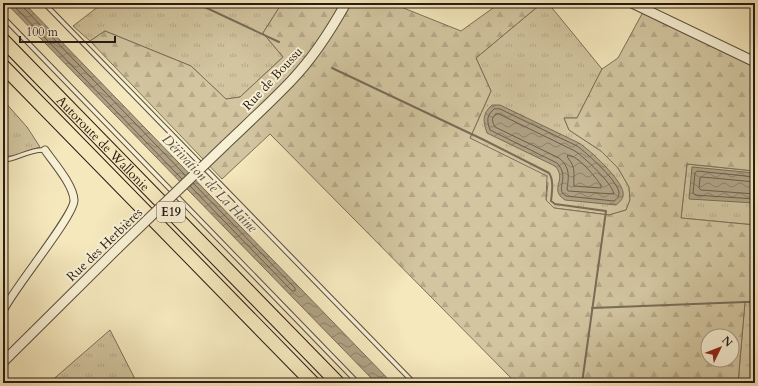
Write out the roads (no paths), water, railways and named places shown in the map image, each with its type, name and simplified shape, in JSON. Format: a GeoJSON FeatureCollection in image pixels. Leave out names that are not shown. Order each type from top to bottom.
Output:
{"type":"FeatureCollection","features":[{"type":"Feature","properties":{"kind":"highway","name":"Autoroute de Wallonie"},"geometry":{"type":"LineString","coordinates":[[3,40],[338,383]]}},
{"type":"Feature","properties":{"kind":"highway","name":"Autoroute de Wallonie"},"geometry":{"type":"LineString","coordinates":[[3,66],[313,383]]}},
{"type":"Feature","properties":{"kind":"street","name":"Rue de Boussu"},"geometry":{"type":"LineString","coordinates":[[224,145],[291,81],[326,36],[346,3]]}},
{"type":"Feature","properties":{"kind":"street"},"geometry":{"type":"LineString","coordinates":[[632,3],[755,62]]}},
{"type":"Feature","properties":{"kind":"street","name":"Rue des Herbières"},"geometry":{"type":"LineString","coordinates":[[3,362],[224,145]]}},
{"type":"Feature","properties":{"kind":"street"},"geometry":{"type":"LineString","coordinates":[[3,311],[74,206],[73,195],[69,186],[45,150]]}},
{"type":"Feature","properties":{"kind":"lane"},"geometry":{"type":"LineString","coordinates":[[44,3],[414,383]]}},
{"type":"Feature","properties":{"kind":"lane"},"geometry":{"type":"LineString","coordinates":[[3,17],[358,383]]}},
{"type":"Feature","properties":{"kind":"lane"},"geometry":{"type":"LineString","coordinates":[[3,160],[16,158],[32,150],[45,150]]}},
{"type":"Feature","properties":{"kind":"water"},"geometry":{"type":"Polygon","coordinates":[[[6,3],[24,3],[392,383],[376,383],[6,3]]]}},
{"type":"Feature","properties":{"kind":"water"},"geometry":{"type":"Polygon","coordinates":[[[492,105],[500,105],[579,143],[597,158],[617,180],[623,192],[622,199],[616,205],[565,200],[558,192],[560,176],[555,166],[487,133],[484,118],[486,111],[492,105]]]}},
{"type":"Feature","properties":{"kind":"water"},"geometry":{"type":"Polygon","coordinates":[[[692,167],[755,173],[755,203],[689,199],[692,167]]]}},
{"type":"Feature","properties":{"kind":"waterway"},"geometry":{"type":"LineString","coordinates":[[196,3],[279,42]]}},
{"type":"Feature","properties":{"kind":"waterway"},"geometry":{"type":"LineString","coordinates":[[332,68],[484,140],[549,173],[552,183],[551,201],[555,204],[606,211],[582,383]]}},
{"type":"Feature","properties":{"kind":"waterway"},"geometry":{"type":"LineString","coordinates":[[592,308],[755,302]]}},
{"type":"Feature","properties":{"kind":"water label","name":"Dérivation de La Haine"},"geometry":{"type":"Point","coordinates":[210,183]}}]}
